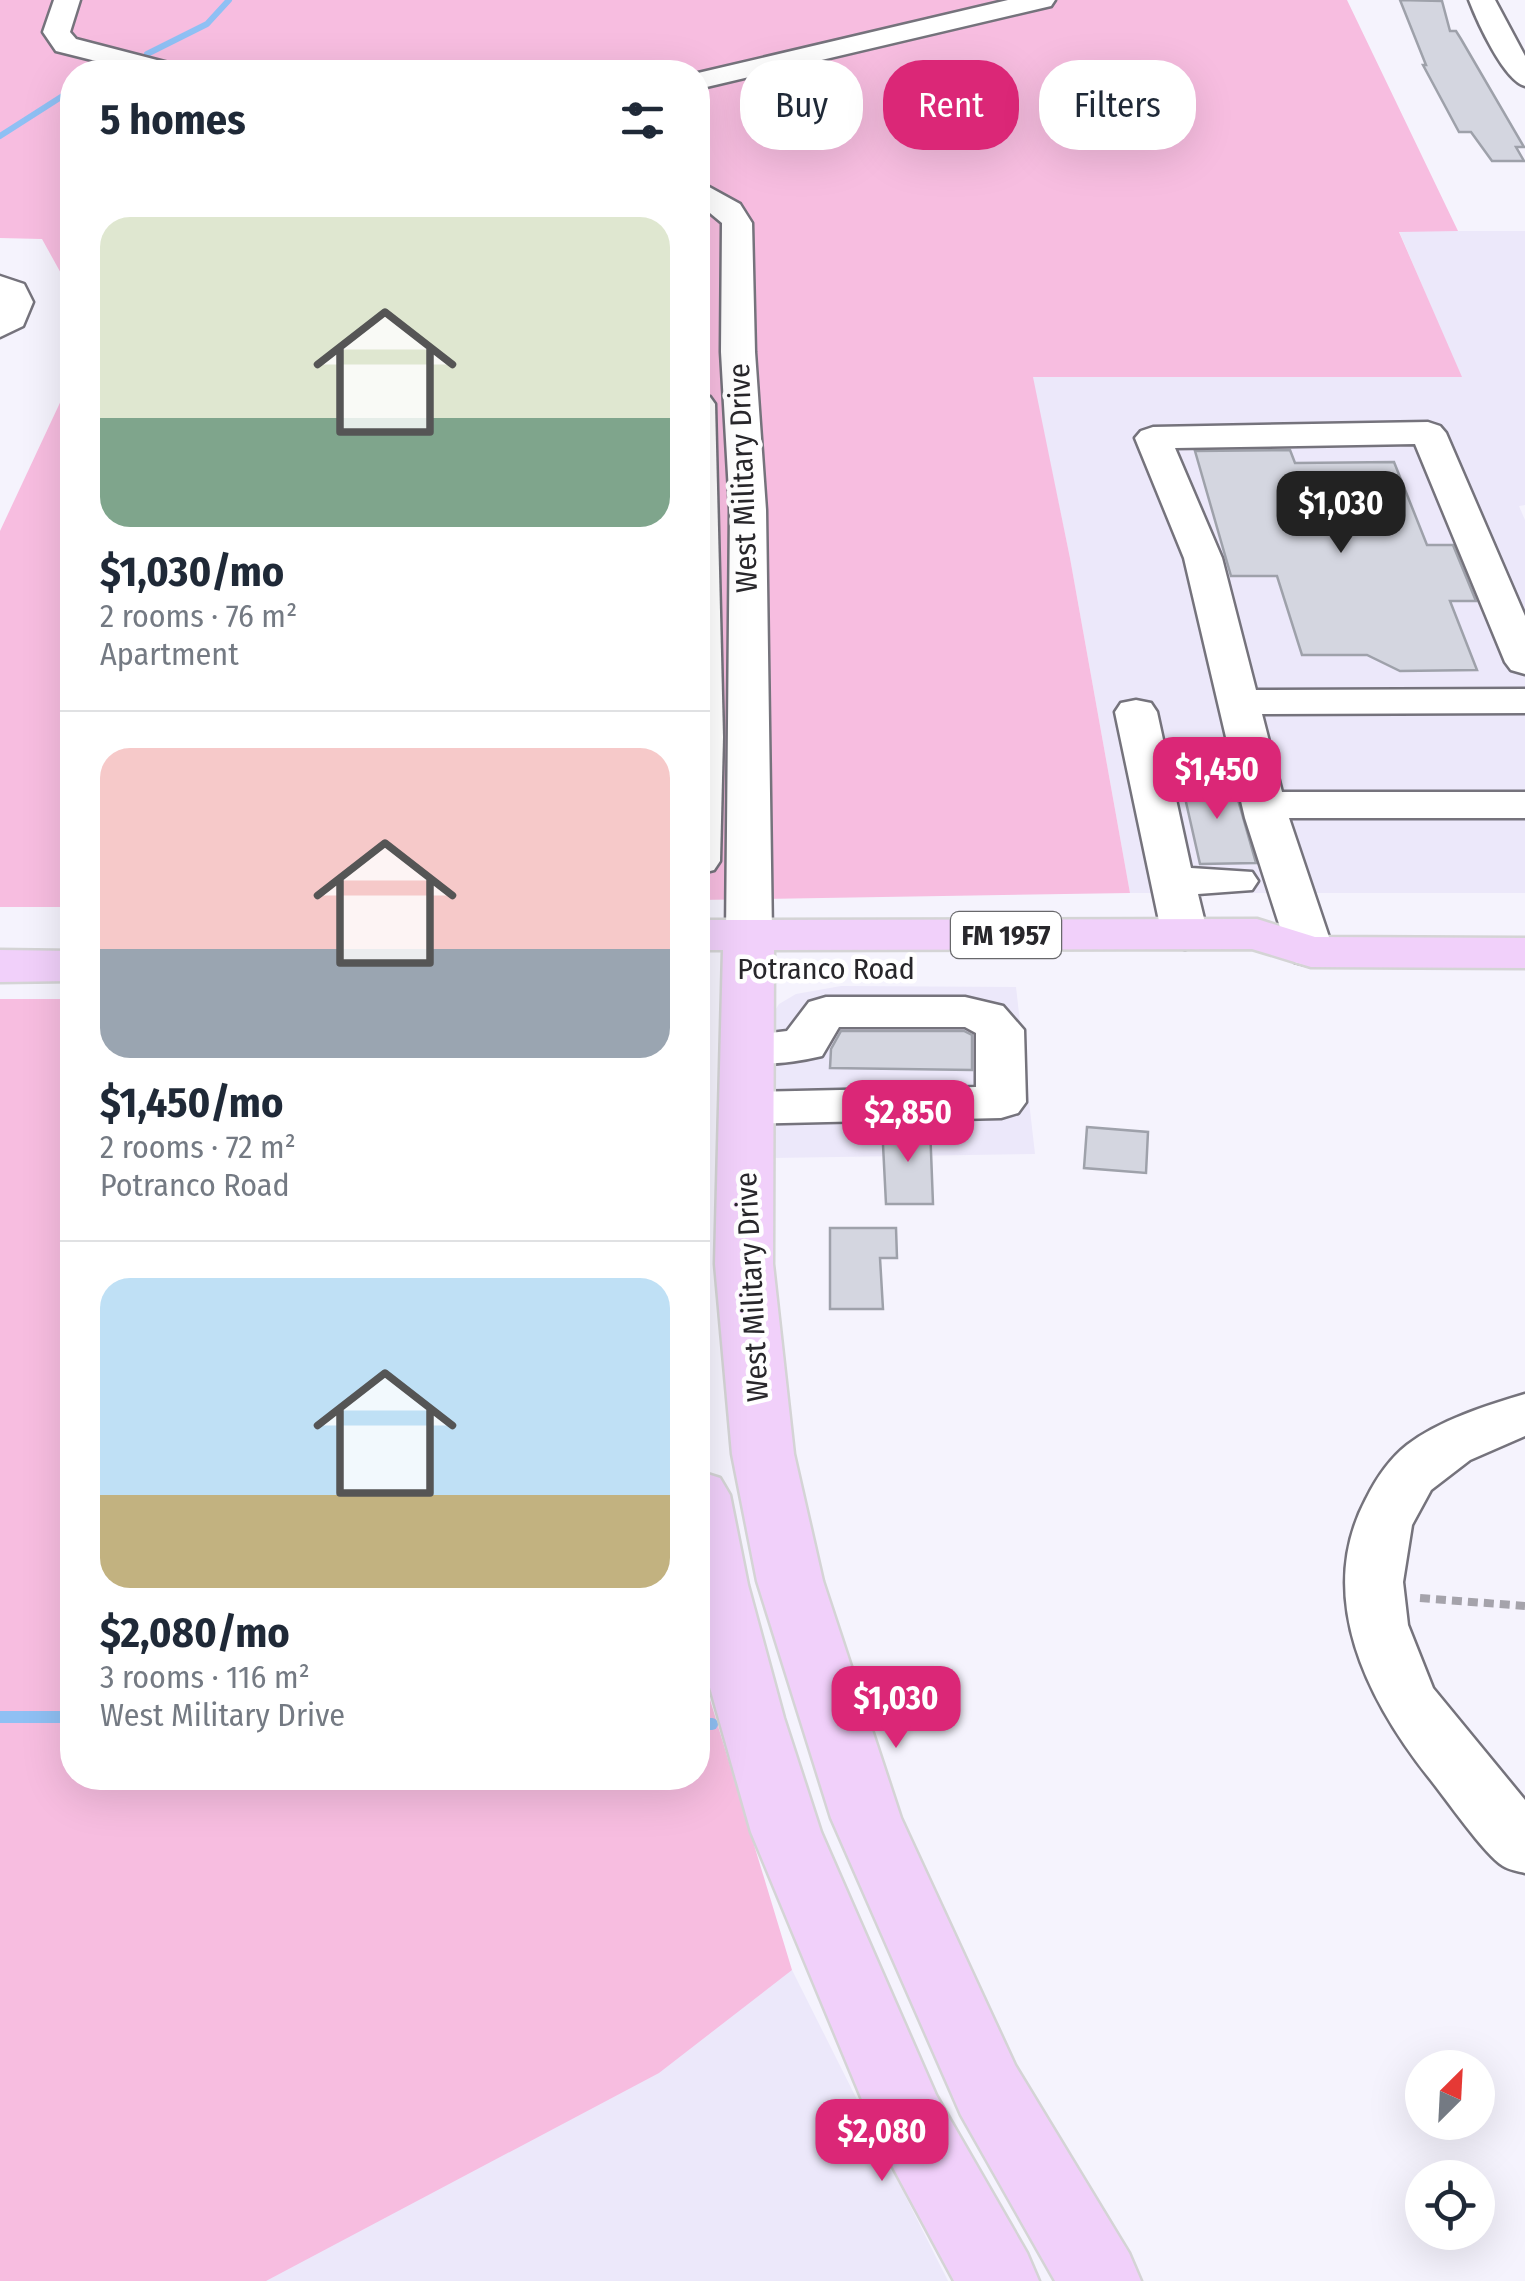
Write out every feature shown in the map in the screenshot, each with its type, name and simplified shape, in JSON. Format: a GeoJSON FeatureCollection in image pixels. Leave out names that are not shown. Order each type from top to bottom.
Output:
{"type":"FeatureCollection","features":[{"type":"Feature","properties":{"kind":"main road"},"geometry":{"type":"LineString","coordinates":[[0,933],[60,933]]}},
{"type":"Feature","properties":{"kind":"main road","name":"Potranco Road"},"geometry":{"type":"LineString","coordinates":[[731,957],[1257,934],[1311,952],[1525,953]]}},
{"type":"Feature","properties":{"kind":"main road","name":"Potranco Road"},"geometry":{"type":"LineString","coordinates":[[710,943],[731,957],[903,991],[1269,970],[1311,952]]}},
{"type":"Feature","properties":{"kind":"main road","name":"West Military Drive"},"geometry":{"type":"LineString","coordinates":[[731,957],[745,1078],[744,1264],[762,1454],[790,1581],[866,1818],[988,2090],[1100,2281]]}},
{"type":"Feature","properties":{"kind":"main road"},"geometry":{"type":"LineString","coordinates":[[0,966],[60,966]]}},
{"type":"Feature","properties":{"kind":"main road"},"geometry":{"type":"LineString","coordinates":[[710,1562],[750,1718],[786,1832],[907,2118],[998,2281]]}},
{"type":"Feature","properties":{"kind":"main road"},"geometry":{"type":"LineString","coordinates":[[750,1718],[829,1703]]}},
{"type":"Feature","properties":{"kind":"street"},"geometry":{"type":"LineString","coordinates":[[67,0],[56,32],[66,44],[125,60]]}},
{"type":"Feature","properties":{"kind":"street"},"geometry":{"type":"LineString","coordinates":[[710,78],[1042,0]]}},
{"type":"Feature","properties":{"kind":"street"},"geometry":{"type":"LineString","coordinates":[[1482,0],[1525,76]]}},
{"type":"Feature","properties":{"kind":"street","name":"West Military Drive"},"geometry":{"type":"LineString","coordinates":[[710,205],[738,222],[725,361],[748,510],[731,957]]}},
{"type":"Feature","properties":{"kind":"street"},"geometry":{"type":"LineString","coordinates":[[0,286],[13,291],[18,302],[11,319],[0,327]]}},
{"type":"Feature","properties":{"kind":"street"},"geometry":{"type":"LineString","coordinates":[[1311,952],[1264,805],[1203,558],[1153,438],[1428,433],[1525,662]]}},
{"type":"Feature","properties":{"kind":"street"},"geometry":{"type":"LineString","coordinates":[[710,510],[748,510]]}},
{"type":"Feature","properties":{"kind":"street"},"geometry":{"type":"LineString","coordinates":[[1240,702],[1525,701]]}},
{"type":"Feature","properties":{"kind":"street"},"geometry":{"type":"LineString","coordinates":[[1136,712],[1185,935]]}},
{"type":"Feature","properties":{"kind":"street"},"geometry":{"type":"LineString","coordinates":[[1264,805],[1525,805]]}},
{"type":"Feature","properties":{"kind":"street"},"geometry":{"type":"LineString","coordinates":[[1172,881],[1236,881]]}},
{"type":"Feature","properties":{"kind":"street"},"geometry":{"type":"LineString","coordinates":[[745,1078],[812,1106],[1001,1102],[1000,1030],[986,1016],[903,991],[826,1012],[812,1027],[805,1045],[812,1106]]}},
{"type":"Feature","properties":{"kind":"street"},"geometry":{"type":"LineString","coordinates":[[745,1078],[805,1045]]}},
{"type":"Feature","properties":{"kind":"street"},"geometry":{"type":"LineString","coordinates":[[1525,1414],[1428,1459],[1398,1490],[1386,1512],[1373,1562],[1373,1578],[1375,1622],[1399,1689],[1525,1846]]}},
{"type":"Feature","properties":{"kind":"path"},"geometry":{"type":"LineString","coordinates":[[1408,1597],[1525,1606]]}},
{"type":"Feature","properties":{"kind":"shaded area"},"geometry":{"type":"Polygon","coordinates":[[[0,0],[1347,0],[1458,231],[1399,232],[1462,377],[1033,377],[1130,893],[710,900],[710,60],[60,60],[60,272],[42,239],[0,238],[0,0]]]}},
{"type":"Feature","properties":{"kind":"shaded area"},"geometry":{"type":"Polygon","coordinates":[[[1399,231],[1525,231],[1525,505],[1519,506],[1525,520],[1525,893],[1130,893],[1070,558],[1032,377],[1461,377],[1399,231]]]}},
{"type":"Feature","properties":{"kind":"shaded area"},"geometry":{"type":"Polygon","coordinates":[[[60,403],[60,907],[0,907],[0,531],[60,403]]]}},
{"type":"Feature","properties":{"kind":"shaded area"},"geometry":{"type":"Polygon","coordinates":[[[841,986],[1016,987],[1035,1154],[772,1158],[769,1020],[779,1004],[796,994],[841,986]]]}},
{"type":"Feature","properties":{"kind":"shaded area"},"geometry":{"type":"Polygon","coordinates":[[[0,999],[60,999],[60,1790],[710,1790],[710,1700],[792,1970],[659,2073],[266,2281],[0,2281],[0,999]]]}},
{"type":"Feature","properties":{"kind":"shaded area"},"geometry":{"type":"Polygon","coordinates":[[[792,1970],[948,2281],[203,2281],[792,1970]]]}},
{"type":"Feature","properties":{"kind":"building"},"geometry":{"type":"Polygon","coordinates":[[[1400,0],[1442,1],[1450,31],[1456,31],[1524,147],[1516,147],[1524,161],[1492,161],[1471,132],[1459,132],[1423,65],[1400,0]]]}},
{"type":"Feature","properties":{"kind":"building"},"geometry":{"type":"Polygon","coordinates":[[[1290,450],[1295,463],[1394,462],[1427,545],[1453,545],[1476,601],[1450,601],[1477,670],[1400,671],[1367,655],[1302,655],[1277,576],[1231,576],[1195,451],[1290,450]]]}},
{"type":"Feature","properties":{"kind":"building"},"geometry":{"type":"Polygon","coordinates":[[[1232,779],[1256,863],[1200,864],[1181,780],[1232,779]]]}},
{"type":"Feature","properties":{"kind":"building"},"geometry":{"type":"Polygon","coordinates":[[[841,1031],[964,1031],[972,1035],[972,1070],[830,1068],[831,1049],[841,1031]]]}},
{"type":"Feature","properties":{"kind":"building"},"geometry":{"type":"Polygon","coordinates":[[[882,1125],[930,1126],[933,1204],[886,1204],[882,1125]]]}},
{"type":"Feature","properties":{"kind":"building"},"geometry":{"type":"Polygon","coordinates":[[[1087,1127],[1148,1132],[1146,1173],[1084,1168],[1087,1127]]]}},
{"type":"Feature","properties":{"kind":"building"},"geometry":{"type":"Polygon","coordinates":[[[830,1228],[896,1228],[897,1258],[880,1258],[883,1309],[830,1309],[830,1228]]]}},
{"type":"Feature","properties":{"kind":"waterway"},"geometry":{"type":"LineString","coordinates":[[147,54],[207,24],[229,0]]}},
{"type":"Feature","properties":{"kind":"waterway"},"geometry":{"type":"LineString","coordinates":[[0,136],[60,98]]}},
{"type":"Feature","properties":{"kind":"waterway"},"geometry":{"type":"LineString","coordinates":[[0,1717],[60,1717]]}}]}
